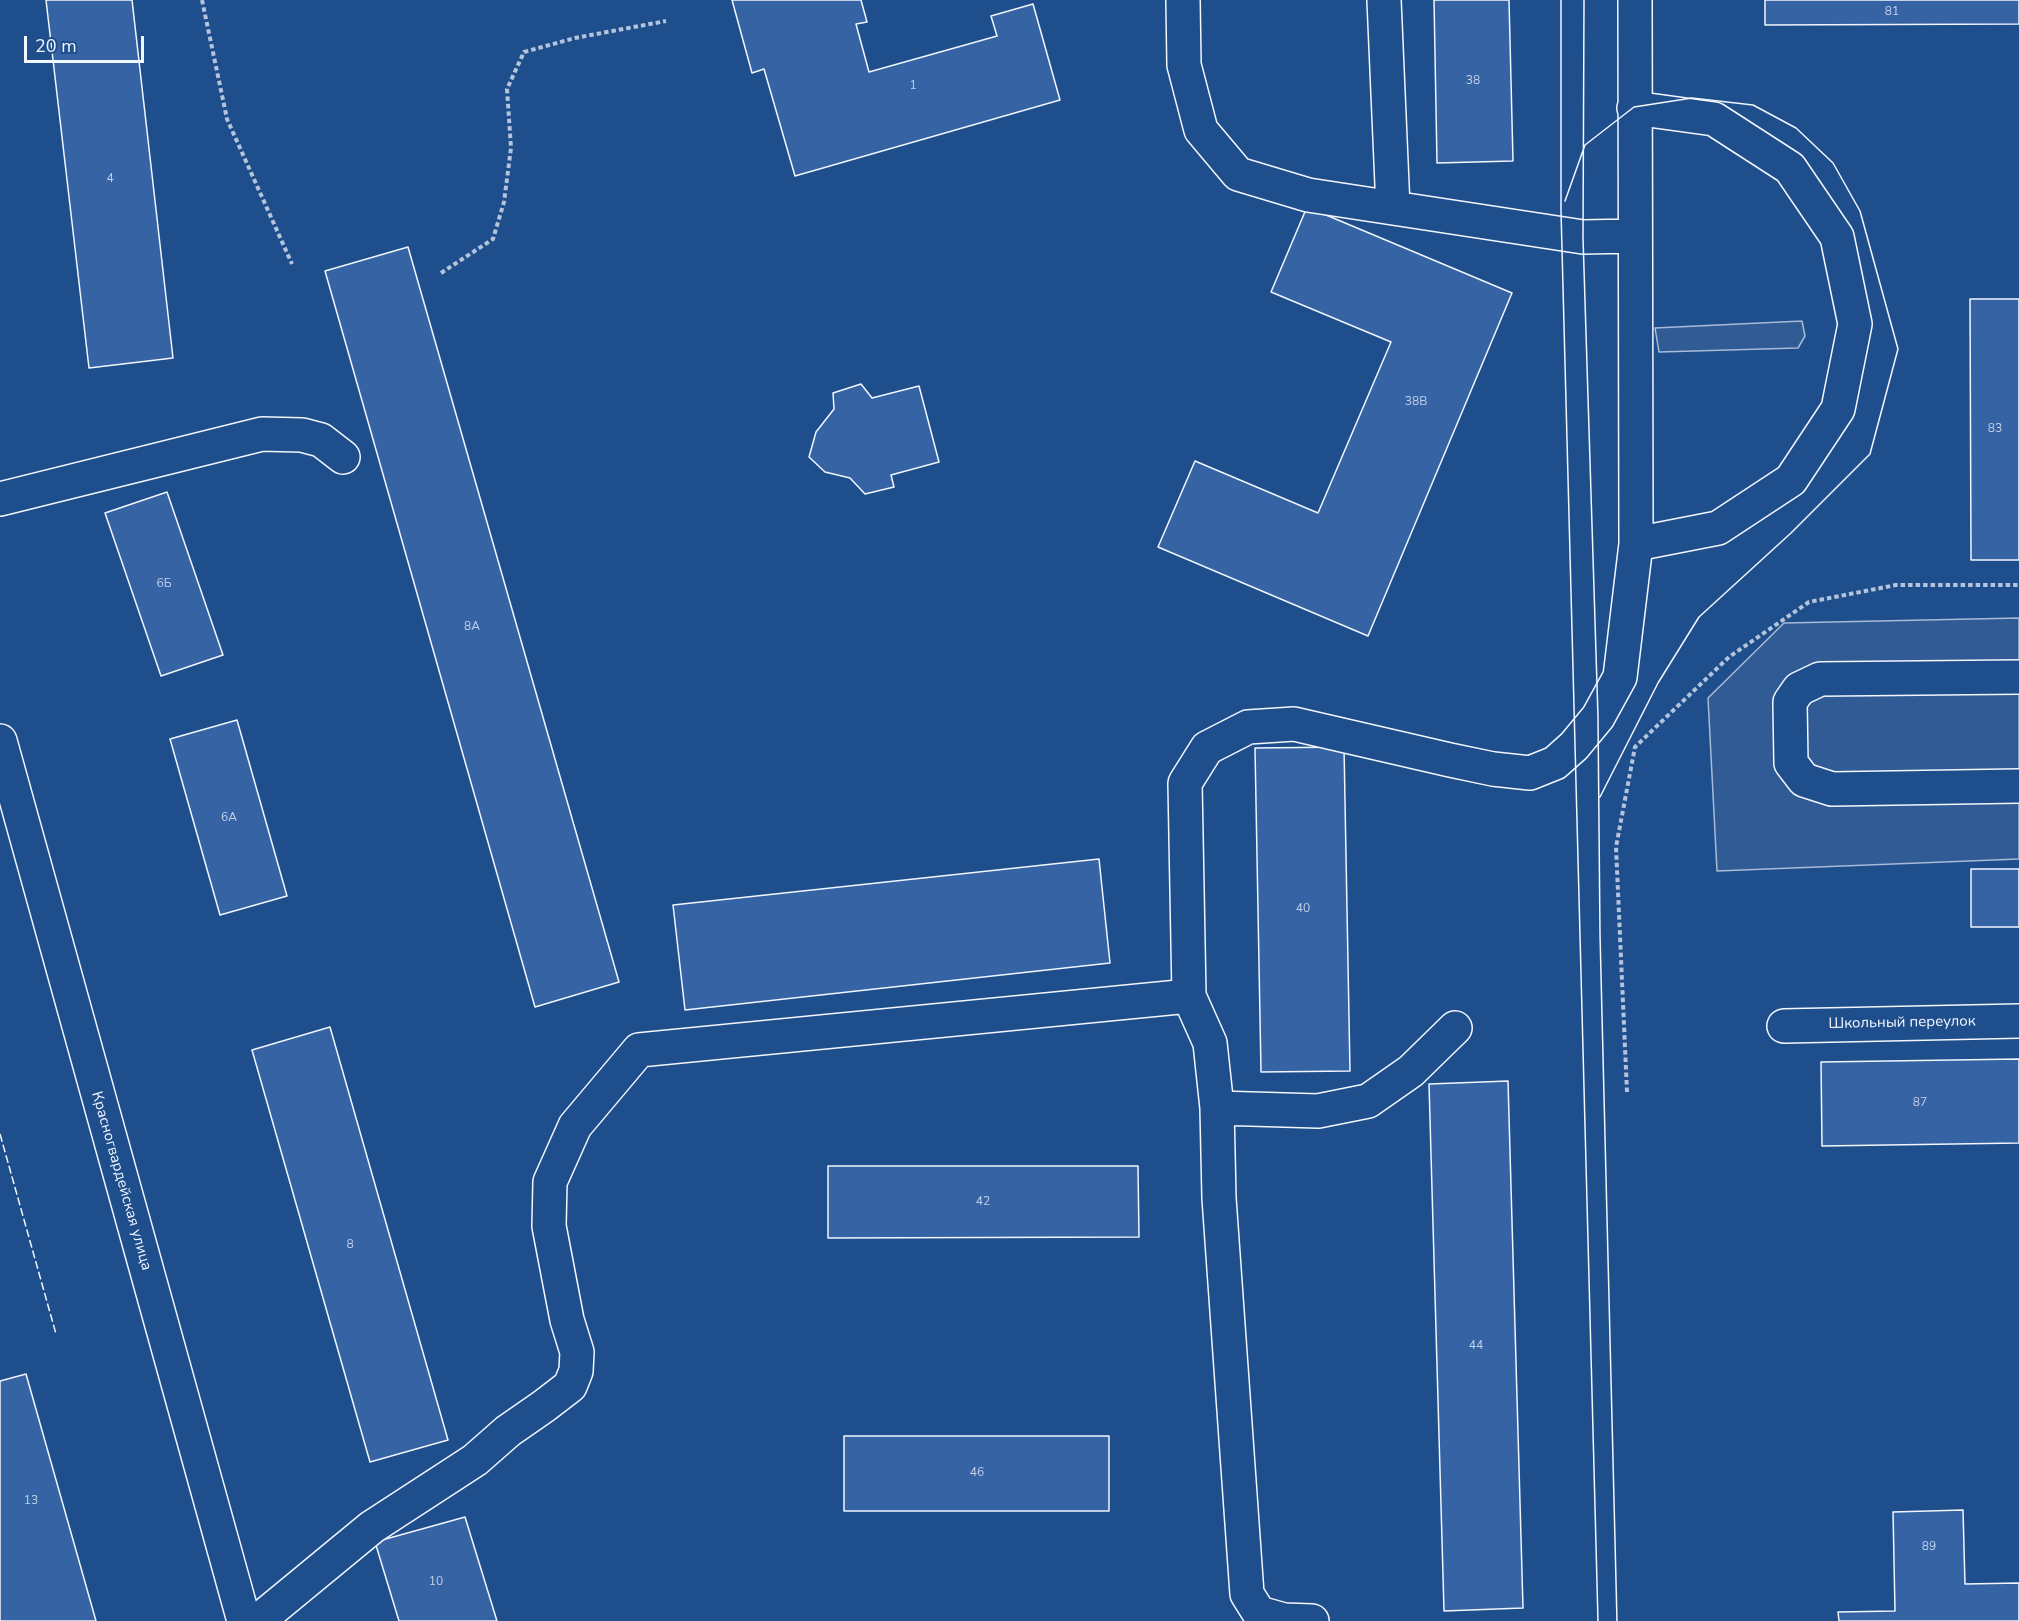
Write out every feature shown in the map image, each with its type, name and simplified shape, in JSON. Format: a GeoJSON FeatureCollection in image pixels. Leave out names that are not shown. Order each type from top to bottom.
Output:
{"type":"FeatureCollection","features":[{"type":"Feature","properties":{"kind":"main road"},"geometry":{"type":"LineString","coordinates":[[1184,0],[1184,65],[1201,130],[1238,174],[1308,195],[1583,237],[1634,236]]}},
{"type":"Feature","properties":{"kind":"main road"},"geometry":{"type":"LineString","coordinates":[[1384,0],[1393,208]]}},
{"type":"Feature","properties":{"kind":"main road"},"geometry":{"type":"LineString","coordinates":[[1312,1621],[1284,1620],[1259,1613],[1247,1594],[1219,1198],[1217,1108],[1210,1043],[1190,996],[1185,783],[1207,748],[1248,726],[1293,724],[1493,769],[1530,773],[1555,763],[1574,746],[1598,717],[1620,677],[1636,544],[1635,0]]}},
{"type":"Feature","properties":{"kind":"main road"},"geometry":{"type":"LineString","coordinates":[[1634,108],[1714,119],[1790,168],[1837,237],[1855,324],[1838,409],[1791,480],[1718,528],[1636,544]]}},
{"type":"Feature","properties":{"kind":"main road"},"geometry":{"type":"LineString","coordinates":[[0,498],[262,434],[302,435],[321,440],[343,457]]}},
{"type":"Feature","properties":{"kind":"main road"},"geometry":{"type":"LineString","coordinates":[[2019,677],[1820,679],[1799,689],[1790,702],[1791,763],[1804,780],[1832,789],[2019,786]]}},
{"type":"Feature","properties":{"kind":"main road","name":"Красногвардейская улица"},"geometry":{"type":"LineString","coordinates":[[0,741],[244,1621]]}},
{"type":"Feature","properties":{"kind":"main road"},"geometry":{"type":"LineString","coordinates":[[258,1621],[372,1527],[475,1460],[508,1431],[570,1386],[576,1371],[577,1352],[567,1320],[549,1226],[550,1182],[575,1126],[639,1050],[1190,996]]}},
{"type":"Feature","properties":{"kind":"main road","name":"Школьный переулок"},"geometry":{"type":"LineString","coordinates":[[1784,1026],[2019,1021]]}},
{"type":"Feature","properties":{"kind":"main road"},"geometry":{"type":"LineString","coordinates":[[1217,1108],[1318,1111],[1368,1101],[1412,1071],[1455,1028]]}},
{"type":"Feature","properties":{"kind":"path"},"geometry":{"type":"LineString","coordinates":[[202,0],[227,119],[292,264]]}},
{"type":"Feature","properties":{"kind":"path"},"geometry":{"type":"LineString","coordinates":[[441,273],[493,239],[504,202],[511,148],[507,89],[524,52],[574,38],[666,21]]}},
{"type":"Feature","properties":{"kind":"path"},"geometry":{"type":"LineString","coordinates":[[1627,1092],[1616,847],[1635,747],[1729,657],[1809,602],[1896,585],[2019,585]]}},
{"type":"Feature","properties":{"kind":"shaded area"},"geometry":{"type":"Polygon","coordinates":[[[1802,321],[1805,336],[1798,348],[1659,352],[1655,328],[1802,321]]]}},
{"type":"Feature","properties":{"kind":"shaded area"},"geometry":{"type":"Polygon","coordinates":[[[2019,618],[2019,859],[1717,871],[1708,698],[1784,623],[2019,618]]]}},
{"type":"Feature","properties":{"kind":"building"},"geometry":{"type":"Polygon","coordinates":[[[46,0],[132,0],[173,358],[89,368],[46,0]]]}},
{"type":"Feature","properties":{"kind":"building"},"geometry":{"type":"Polygon","coordinates":[[[732,0],[861,0],[867,22],[856,24],[869,72],[997,36],[991,16],[1033,4],[1060,100],[795,176],[764,69],[752,73],[732,0]]]}},
{"type":"Feature","properties":{"kind":"building"},"geometry":{"type":"Polygon","coordinates":[[[1434,0],[1509,0],[1513,161],[1437,163],[1434,0]]]}},
{"type":"Feature","properties":{"kind":"building"},"geometry":{"type":"Polygon","coordinates":[[[1765,0],[2019,0],[2019,24],[1765,25],[1765,0]]]}},
{"type":"Feature","properties":{"kind":"building"},"geometry":{"type":"Polygon","coordinates":[[[1307,207],[1512,293],[1368,636],[1158,547],[1195,461],[1318,513],[1391,342],[1271,292],[1307,207]]]}},
{"type":"Feature","properties":{"kind":"building"},"geometry":{"type":"Polygon","coordinates":[[[408,247],[619,982],[535,1007],[325,271],[408,247]]]}},
{"type":"Feature","properties":{"kind":"building"},"geometry":{"type":"Polygon","coordinates":[[[1970,299],[2019,299],[2019,560],[1971,560],[1970,299]]]}},
{"type":"Feature","properties":{"kind":"building"},"geometry":{"type":"Polygon","coordinates":[[[861,384],[872,398],[919,386],[939,462],[891,475],[894,487],[865,494],[850,478],[825,472],[809,457],[816,432],[834,409],[833,393],[861,384]]]}},
{"type":"Feature","properties":{"kind":"building"},"geometry":{"type":"Polygon","coordinates":[[[167,492],[223,655],[161,676],[105,513],[167,492]]]}},
{"type":"Feature","properties":{"kind":"building"},"geometry":{"type":"Polygon","coordinates":[[[237,720],[287,896],[220,915],[170,739],[237,720]]]}},
{"type":"Feature","properties":{"kind":"building"},"geometry":{"type":"Polygon","coordinates":[[[1344,747],[1350,1071],[1261,1072],[1255,748],[1344,747]]]}},
{"type":"Feature","properties":{"kind":"building"},"geometry":{"type":"Polygon","coordinates":[[[1099,859],[1110,963],[685,1010],[673,905],[1099,859]]]}},
{"type":"Feature","properties":{"kind":"building"},"geometry":{"type":"Polygon","coordinates":[[[1971,869],[2019,869],[2019,927],[1971,927],[1971,869]]]}},
{"type":"Feature","properties":{"kind":"building"},"geometry":{"type":"Polygon","coordinates":[[[330,1027],[448,1440],[370,1462],[252,1050],[330,1027]]]}},
{"type":"Feature","properties":{"kind":"building"},"geometry":{"type":"Polygon","coordinates":[[[2019,1059],[2019,1143],[1822,1146],[1821,1062],[2019,1059]]]}},
{"type":"Feature","properties":{"kind":"building"},"geometry":{"type":"Polygon","coordinates":[[[1508,1081],[1523,1608],[1444,1611],[1429,1084],[1508,1081]]]}},
{"type":"Feature","properties":{"kind":"building"},"geometry":{"type":"Polygon","coordinates":[[[828,1166],[1138,1166],[1139,1237],[828,1238],[828,1166]]]}},
{"type":"Feature","properties":{"kind":"building"},"geometry":{"type":"Polygon","coordinates":[[[26,1374],[96,1621],[0,1621],[0,1381],[26,1374]]]}},
{"type":"Feature","properties":{"kind":"building"},"geometry":{"type":"Polygon","coordinates":[[[844,1436],[1109,1436],[1109,1511],[844,1511],[844,1436]]]}},
{"type":"Feature","properties":{"kind":"building"},"geometry":{"type":"Polygon","coordinates":[[[1963,1510],[1965,1584],[2019,1583],[2019,1621],[1839,1621],[1838,1612],[1895,1611],[1893,1512],[1963,1510]]]}},
{"type":"Feature","properties":{"kind":"building"},"geometry":{"type":"Polygon","coordinates":[[[465,1517],[497,1621],[399,1621],[375,1542],[465,1517]]]}},
{"type":"Feature","properties":{"kind":"tram line"},"geometry":{"type":"LineString","coordinates":[[1561,0],[1561,211],[1598,1621]]}},
{"type":"Feature","properties":{"kind":"tram line"},"geometry":{"type":"LineString","coordinates":[[1584,0],[1583,237],[1598,717],[1600,934],[1617,1621]]}},
{"type":"Feature","properties":{"kind":"tram line"},"geometry":{"type":"LineString","coordinates":[[1565,201],[1585,145],[1634,107],[1692,98],[1753,105],[1796,128],[1833,163],[1860,211],[1898,349],[1870,454],[1791,533],[1699,617],[1658,683],[1600,797]]}},
{"type":"Feature","properties":{"kind":"fence"},"geometry":{"type":"LineString","coordinates":[[0,1134],[56,1334]]}}]}
